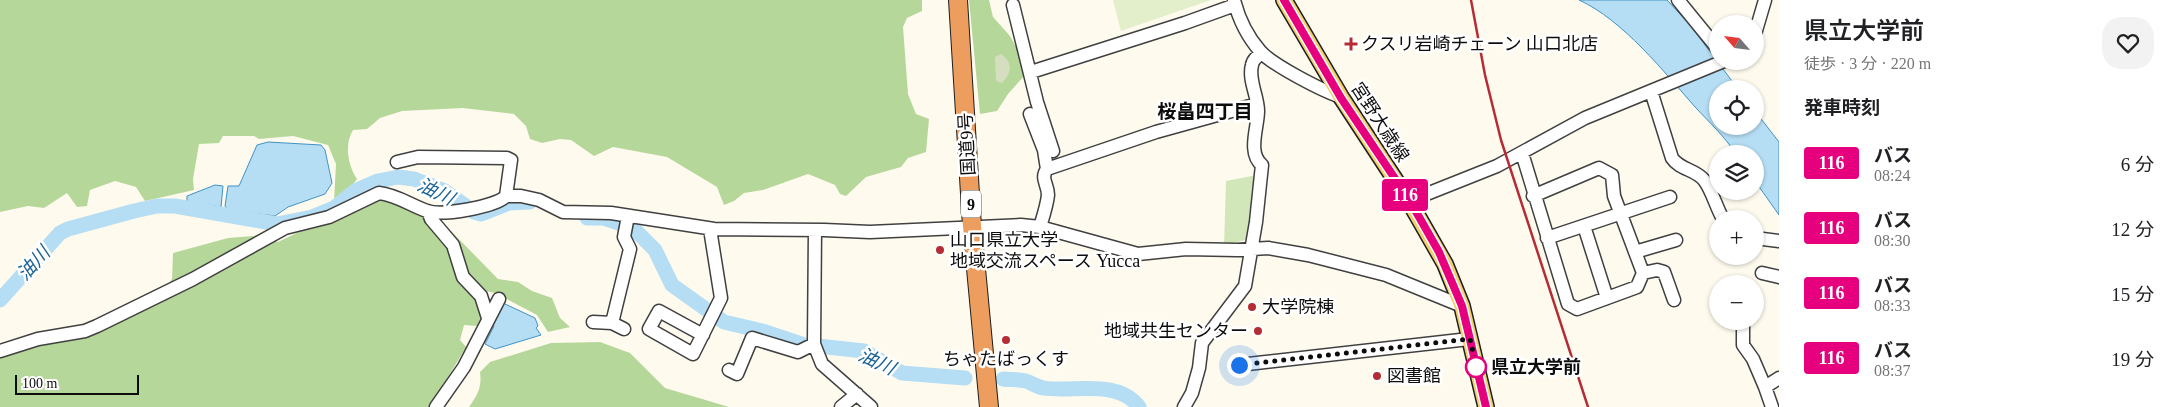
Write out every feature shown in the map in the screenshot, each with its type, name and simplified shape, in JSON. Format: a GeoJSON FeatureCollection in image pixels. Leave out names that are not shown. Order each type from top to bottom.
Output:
{"type":"FeatureCollection","features":[{"type":"Feature","properties":{"kind":"highway","name":"国道9号"},"geometry":{"type":"LineString","coordinates":[[947,0],[966,226],[977,407]]}},
{"type":"Feature","properties":{"kind":"highway","name":"国道9号"},"geometry":{"type":"LineString","coordinates":[[958,0],[966,226],[989,407]]}},
{"type":"Feature","properties":{"kind":"main road","name":"宮野大歳線"},"geometry":{"type":"LineString","coordinates":[[1284,0],[1341,98],[1410,201],[1441,256],[1462,306],[1486,407]]}},
{"type":"Feature","properties":{"kind":"street"},"geometry":{"type":"LineString","coordinates":[[1678,0],[1709,38]]}},
{"type":"Feature","properties":{"kind":"street"},"geometry":{"type":"LineString","coordinates":[[1761,15],[1765,0]]}},
{"type":"Feature","properties":{"kind":"street"},"geometry":{"type":"LineString","coordinates":[[1031,72],[1185,23],[1234,2],[1243,28],[1262,53],[1322,91],[1341,98]]}},
{"type":"Feature","properties":{"kind":"street"},"geometry":{"type":"LineString","coordinates":[[1013,6],[1037,102],[1053,151]]}},
{"type":"Feature","properties":{"kind":"street"},"geometry":{"type":"LineString","coordinates":[[1184,407],[1192,393],[1199,368],[1202,343],[1244,286],[1262,173],[1262,165],[1259,163],[1254,146],[1257,104],[1252,82],[1251,66],[1253,60],[1262,53]]}},
{"type":"Feature","properties":{"kind":"street"},"geometry":{"type":"LineString","coordinates":[[1410,201],[1497,166],[1585,118],[1709,67]]}},
{"type":"Feature","properties":{"kind":"street"},"geometry":{"type":"LineString","coordinates":[[1651,91],[1672,158],[1676,165],[1695,173],[1704,180],[1719,210]]}},
{"type":"Feature","properties":{"kind":"street"},"geometry":{"type":"LineString","coordinates":[[1047,168],[1146,135],[1257,104]]}},
{"type":"Feature","properties":{"kind":"street"},"geometry":{"type":"LineString","coordinates":[[1030,114],[1044,150],[1047,168],[1044,174],[1044,182],[1048,194],[1040,227]]}},
{"type":"Feature","properties":{"kind":"street"},"geometry":{"type":"LineString","coordinates":[[1522,153],[1533,196],[1568,304],[1577,309],[1637,287],[1643,273],[1614,196],[1612,175],[1599,168],[1533,196]]}},
{"type":"Feature","properties":{"kind":"street"},"geometry":{"type":"LineString","coordinates":[[396,162],[418,156],[507,158],[511,160],[506,196]]}},
{"type":"Feature","properties":{"kind":"street"},"geometry":{"type":"LineString","coordinates":[[0,351],[38,339],[85,331],[193,279],[286,228],[329,217],[353,207],[373,194],[379,193],[396,197],[437,213],[477,207],[503,199],[506,196],[521,196],[539,200],[563,212],[611,213],[710,229],[870,232],[966,226],[1040,227],[1138,254],[1186,249],[1237,250],[1268,248],[1308,255],[1370,270],[1462,306]]}},
{"type":"Feature","properties":{"kind":"street"},"geometry":{"type":"LineString","coordinates":[[1546,238],[1670,196]]}},
{"type":"Feature","properties":{"kind":"street"},"geometry":{"type":"LineString","coordinates":[[428,211],[431,219],[453,245],[463,277],[481,296],[488,318]]}},
{"type":"Feature","properties":{"kind":"street"},"geometry":{"type":"LineString","coordinates":[[612,323],[630,250],[624,237],[628,216]]}},
{"type":"Feature","properties":{"kind":"street"},"geometry":{"type":"LineString","coordinates":[[1584,226],[1606,298]]}},
{"type":"Feature","properties":{"kind":"street"},"geometry":{"type":"LineString","coordinates":[[703,335],[721,298],[710,229]]}},
{"type":"Feature","properties":{"kind":"street"},"geometry":{"type":"LineString","coordinates":[[815,230],[814,344],[822,364],[871,407]]}},
{"type":"Feature","properties":{"kind":"street"},"geometry":{"type":"LineString","coordinates":[[1764,239],[1779,241]]}},
{"type":"Feature","properties":{"kind":"street"},"geometry":{"type":"LineString","coordinates":[[1635,252],[1676,240]]}},
{"type":"Feature","properties":{"kind":"street"},"geometry":{"type":"LineString","coordinates":[[1643,273],[1657,270],[1664,272],[1674,300]]}},
{"type":"Feature","properties":{"kind":"street"},"geometry":{"type":"LineString","coordinates":[[1762,273],[1779,277]]}},
{"type":"Feature","properties":{"kind":"street"},"geometry":{"type":"LineString","coordinates":[[436,407],[464,368],[499,299]]}},
{"type":"Feature","properties":{"kind":"street"},"geometry":{"type":"LineString","coordinates":[[593,322],[612,323],[624,329]]}},
{"type":"Feature","properties":{"kind":"street"},"geometry":{"type":"LineString","coordinates":[[1743,330],[1743,345],[1752,359],[1772,407]]}},
{"type":"Feature","properties":{"kind":"street"},"geometry":{"type":"LineString","coordinates":[[737,374],[752,338],[798,352],[814,344]]}},
{"type":"Feature","properties":{"kind":"street"},"geometry":{"type":"LineString","coordinates":[[1239,365],[1470,339]]}},
{"type":"Feature","properties":{"kind":"street"},"geometry":{"type":"LineString","coordinates":[[1765,387],[1779,378]]}},
{"type":"Feature","properties":{"kind":"street"},"geometry":{"type":"LineString","coordinates":[[841,407],[857,394]]}},
{"type":"Feature","properties":{"kind":"green space"},"geometry":{"type":"Polygon","coordinates":[[[0,0],[922,0],[922,11],[907,18],[903,27],[908,94],[916,114],[929,119],[926,152],[908,158],[901,167],[866,177],[846,196],[840,194],[835,185],[808,174],[763,190],[744,193],[734,201],[724,205],[717,187],[667,157],[613,147],[594,156],[571,140],[560,139],[542,143],[530,139],[526,126],[514,114],[463,108],[402,111],[380,118],[367,129],[353,130],[350,136],[348,155],[351,168],[357,179],[349,190],[334,201],[336,164],[328,145],[293,136],[259,139],[254,136],[223,136],[219,143],[199,144],[193,179],[194,190],[145,201],[136,187],[115,181],[90,190],[87,206],[77,207],[67,193],[44,208],[28,206],[0,212],[0,0]]]}},
{"type":"Feature","properties":{"kind":"green space"},"geometry":{"type":"Polygon","coordinates":[[[969,0],[989,0],[993,17],[1010,36],[1023,59],[1024,76],[1008,94],[997,111],[980,114],[969,0]]]}},
{"type":"Feature","properties":{"kind":"green space"},"geometry":{"type":"Polygon","coordinates":[[[1113,0],[1211,0],[1121,31],[1113,0]]]}},
{"type":"Feature","properties":{"kind":"green space"},"geometry":{"type":"Polygon","coordinates":[[[1001,54],[1008,61],[1010,68],[1002,83],[996,81],[995,57],[1001,54]]]}},
{"type":"Feature","properties":{"kind":"green space"},"geometry":{"type":"Polygon","coordinates":[[[1257,175],[1252,226],[1246,240],[1224,245],[1226,181],[1257,175]]]}},
{"type":"Feature","properties":{"kind":"green space"},"geometry":{"type":"Polygon","coordinates":[[[379,185],[383,198],[426,216],[437,234],[451,231],[498,279],[518,282],[532,291],[552,298],[560,318],[570,327],[548,332],[537,315],[495,293],[481,290],[476,300],[481,317],[477,326],[464,325],[460,340],[466,347],[430,407],[0,407],[0,357],[155,303],[172,279],[173,253],[228,238],[264,235],[278,242],[328,218],[367,188],[379,185]]]}},
{"type":"Feature","properties":{"kind":"green space"},"geometry":{"type":"Polygon","coordinates":[[[600,342],[630,353],[665,388],[729,407],[469,407],[479,390],[480,372],[490,362],[551,343],[600,342]]]}},
{"type":"Feature","properties":{"kind":"water"},"geometry":{"type":"Polygon","coordinates":[[[1579,0],[1667,0],[1690,25],[1709,50],[1709,70],[1724,70],[1731,80],[1709,80],[1709,122],[1657,63],[1627,33],[1595,9],[1579,0]]]}},
{"type":"Feature","properties":{"kind":"water"},"geometry":{"type":"Polygon","coordinates":[[[1764,123],[1779,142],[1779,215],[1764,194],[1764,145],[1729,145],[1722,136],[1764,135],[1764,123]]]}},
{"type":"Feature","properties":{"kind":"water"},"geometry":{"type":"Polygon","coordinates":[[[268,142],[321,145],[325,150],[332,183],[325,194],[288,207],[275,216],[228,210],[225,206],[228,186],[239,186],[257,145],[268,142]]]}},
{"type":"Feature","properties":{"kind":"water"},"geometry":{"type":"Polygon","coordinates":[[[215,185],[223,186],[221,207],[187,202],[187,196],[215,185]]]}},
{"type":"Feature","properties":{"kind":"water"},"geometry":{"type":"Polygon","coordinates":[[[503,303],[535,318],[538,326],[536,328],[541,335],[495,349],[485,344],[494,326],[491,323],[503,303]]]}},
{"type":"Feature","properties":{"kind":"waterway","name":"油川"},"geometry":{"type":"LineString","coordinates":[[0,300],[60,233],[68,229],[157,206],[175,206],[277,224],[312,217],[334,208],[355,191],[378,181],[398,177],[414,179],[445,191],[474,212],[481,214],[509,203],[530,202]]}},
{"type":"Feature","properties":{"kind":"waterway","name":"油川"},"geometry":{"type":"LineString","coordinates":[[587,218],[603,218],[633,228],[655,250],[672,285],[724,322],[766,332],[802,344]]}},
{"type":"Feature","properties":{"kind":"waterway","name":"油川"},"geometry":{"type":"LineString","coordinates":[[818,346],[864,351],[902,373],[965,378]]}},
{"type":"Feature","properties":{"kind":"waterway","name":"油川"},"geometry":{"type":"LineString","coordinates":[[1003,379],[1026,381],[1044,388],[1094,388],[1119,392],[1130,398],[1139,407]]}},
{"type":"Feature","properties":{"kind":"railway"},"geometry":{"type":"LineString","coordinates":[[1471,0],[1485,75],[1501,140],[1588,407]]}},
{"type":"Feature","properties":{"kind":"bus line","name":"116"},"geometry":{"type":"LineString","coordinates":[[1284,0],[1341,98],[1410,201],[1445,264],[1462,306],[1486,407]]}},
{"type":"Feature","properties":{"kind":"place","name":"クスリ岩崎チェーン 山口北店"},"geometry":{"type":"Point","coordinates":[1351,44]}},
{"type":"Feature","properties":{"kind":"place","name":"山口県立大学 地域交流スペース Yucca"},"geometry":{"type":"Point","coordinates":[940,250]}},
{"type":"Feature","properties":{"kind":"place","name":"大学院棟"},"geometry":{"type":"Point","coordinates":[1252,307]}},
{"type":"Feature","properties":{"kind":"place","name":"地域共生センター"},"geometry":{"type":"Point","coordinates":[1258,331]}},
{"type":"Feature","properties":{"kind":"place","name":"ちゃたばっくす"},"geometry":{"type":"Point","coordinates":[1006,340]}},
{"type":"Feature","properties":{"kind":"place","name":"県立大学前"},"geometry":{"type":"Point","coordinates":[1476,367]}},
{"type":"Feature","properties":{"kind":"place","name":"図書館"},"geometry":{"type":"Point","coordinates":[1377,376]}},
{"type":"Feature","properties":{"kind":"district","name":"桜畠四丁目"},"geometry":{"type":"Point","coordinates":[1205,111]}},
{"type":"Feature","properties":{"kind":"route"},"geometry":{"type":"LineString","coordinates":[[1239,365],[1470,339],[1478,373],[1476,367]]}}]}
